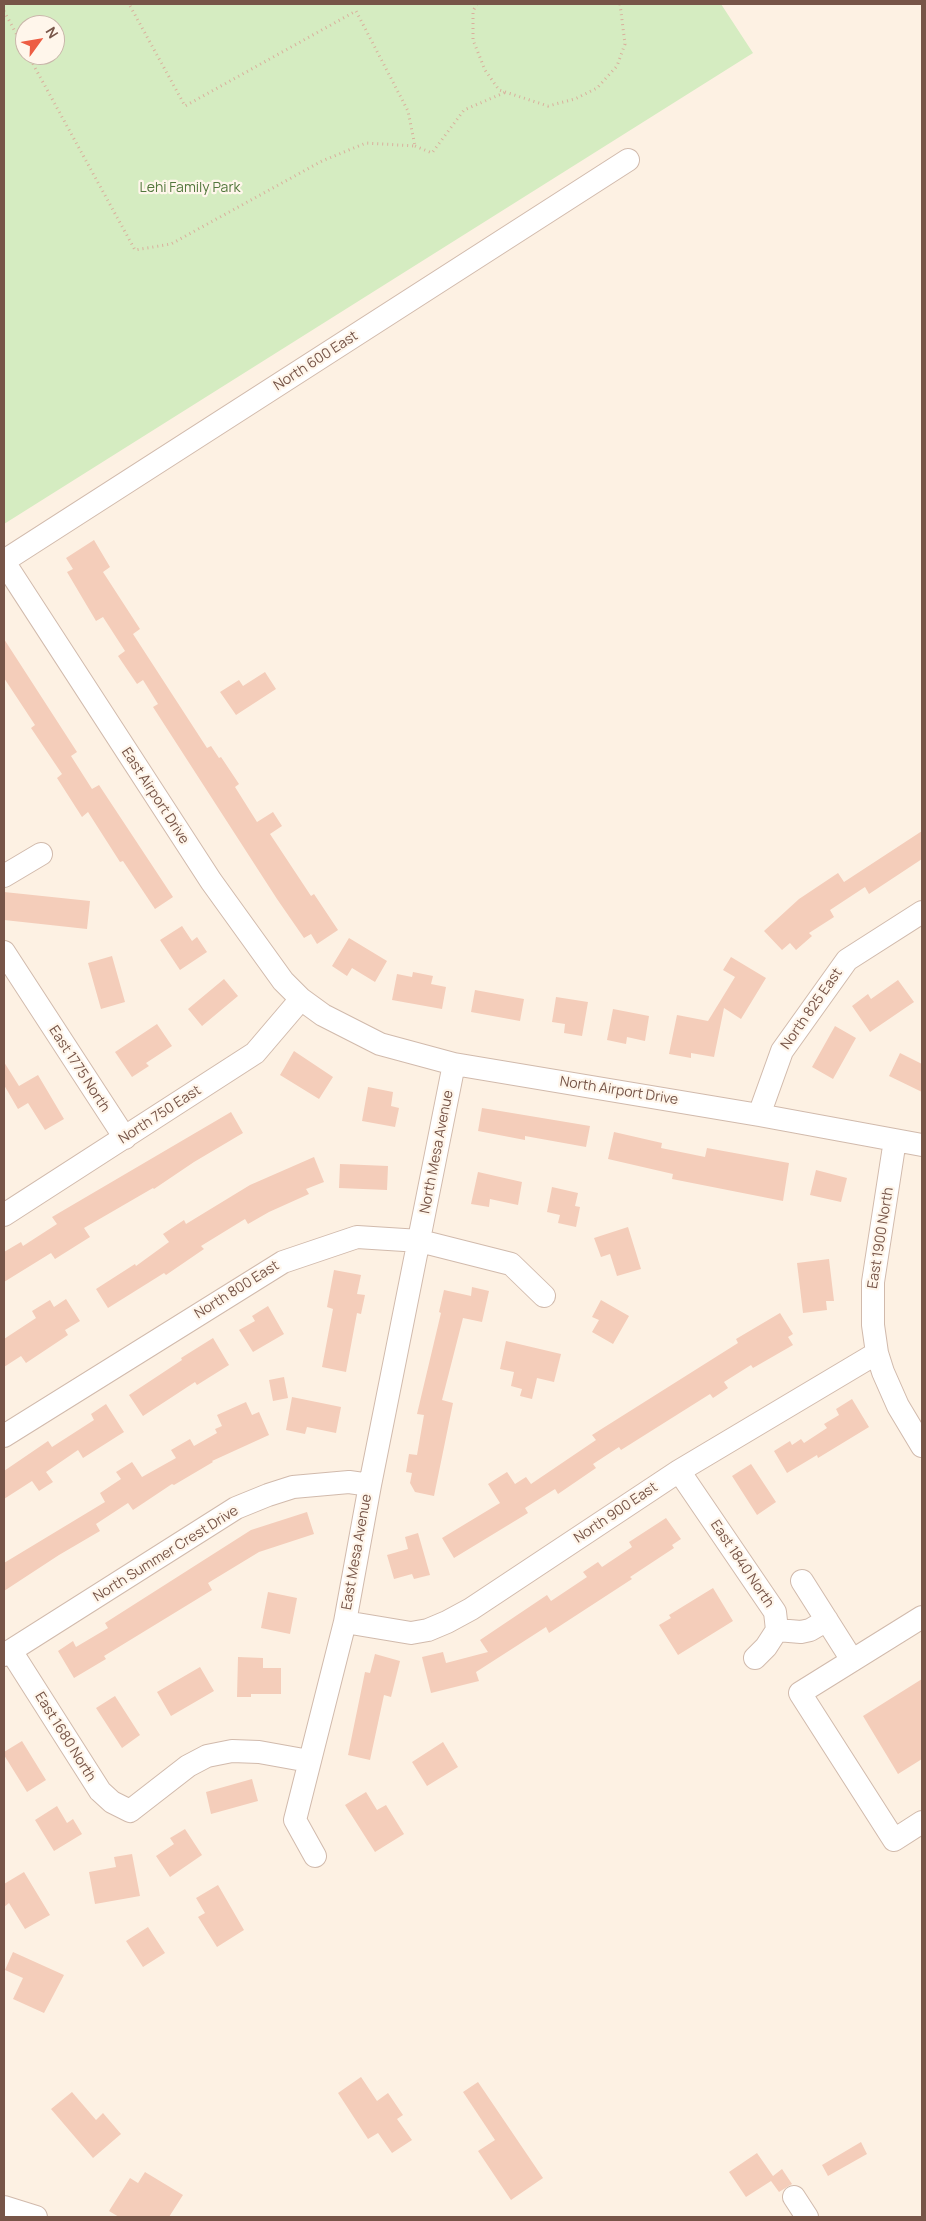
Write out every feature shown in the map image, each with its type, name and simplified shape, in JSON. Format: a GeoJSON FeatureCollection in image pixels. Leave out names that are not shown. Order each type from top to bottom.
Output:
{"type":"FeatureCollection","features":[{"type":"Feature","properties":{"kind":"street","name":"North 600 East"},"geometry":{"type":"LineString","coordinates":[[4,562],[628,160]]}},
{"type":"Feature","properties":{"kind":"street","name":"East Airport Drive"},"geometry":{"type":"LineString","coordinates":[[4,562],[211,881],[283,981],[301,999],[323,1015]]}},
{"type":"Feature","properties":{"kind":"street"},"geometry":{"type":"LineString","coordinates":[[4,876],[41,854]]}},
{"type":"Feature","properties":{"kind":"street","name":"North 825 East"},"geometry":{"type":"LineString","coordinates":[[759,1114],[782,1051],[847,960],[922,912]]}},
{"type":"Feature","properties":{"kind":"street","name":"East 1775 North"},"geometry":{"type":"LineString","coordinates":[[4,952],[125,1138]]}},
{"type":"Feature","properties":{"kind":"street","name":"North 750 East"},"geometry":{"type":"LineString","coordinates":[[4,1215],[255,1053],[301,999]]}},
{"type":"Feature","properties":{"kind":"street","name":"North Airport Drive"},"geometry":{"type":"LineString","coordinates":[[323,1015],[380,1044],[454,1064],[759,1114],[922,1145]]}},
{"type":"Feature","properties":{"kind":"street","name":"North Mesa Avenue"},"geometry":{"type":"LineString","coordinates":[[420,1241],[454,1064]]}},
{"type":"Feature","properties":{"kind":"street","name":"East 1900 North"},"geometry":{"type":"LineString","coordinates":[[895,1140],[873,1282],[872,1307],[877,1354],[898,1406],[922,1446]]}},
{"type":"Feature","properties":{"kind":"street","name":"North 800 East"},"geometry":{"type":"LineString","coordinates":[[4,1436],[283,1262],[357,1237],[420,1241],[511,1264],[544,1296]]}},
{"type":"Feature","properties":{"kind":"street","name":"East Mesa Avenue"},"geometry":{"type":"LineString","coordinates":[[315,1856],[295,1820],[345,1622],[370,1485],[420,1241]]}},
{"type":"Feature","properties":{"kind":"street","name":"North 900 East"},"geometry":{"type":"LineString","coordinates":[[345,1622],[411,1633],[428,1630],[447,1622],[471,1609],[678,1472],[877,1354]]}},
{"type":"Feature","properties":{"kind":"street","name":"East 1840 North"},"geometry":{"type":"LineString","coordinates":[[678,1472],[775,1612],[777,1630]]}},
{"type":"Feature","properties":{"kind":"street","name":"North Summer Crest Drive"},"geometry":{"type":"LineString","coordinates":[[8,1653],[236,1508],[293,1487],[348,1482],[370,1485]]}},
{"type":"Feature","properties":{"kind":"street"},"geometry":{"type":"LineString","coordinates":[[802,1581],[852,1660]]}},
{"type":"Feature","properties":{"kind":"street"},"geometry":{"type":"LineString","coordinates":[[922,1617],[800,1692],[894,1840],[922,1822]]}},
{"type":"Feature","properties":{"kind":"street"},"geometry":{"type":"LineString","coordinates":[[755,1658],[766,1647],[777,1630],[801,1632],[810,1630],[827,1620]]}},
{"type":"Feature","properties":{"kind":"street","name":"East 1680 North"},"geometry":{"type":"LineString","coordinates":[[8,1653],[100,1791],[112,1802],[130,1811],[188,1766],[207,1756],[232,1751],[259,1752],[309,1761]]}},
{"type":"Feature","properties":{"kind":"street"},"geometry":{"type":"LineString","coordinates":[[794,2197],[807,2217]]}},
{"type":"Feature","properties":{"kind":"street"},"geometry":{"type":"LineString","coordinates":[[4,2206],[36,2217]]}},
{"type":"Feature","properties":{"kind":"path"},"geometry":{"type":"LineString","coordinates":[[129,4],[185,106],[356,12],[408,111],[415,146]]}},
{"type":"Feature","properties":{"kind":"path"},"geometry":{"type":"LineString","coordinates":[[478,4],[473,11],[473,40],[485,70],[499,90],[548,106],[575,99],[597,88],[617,66],[625,44],[620,4]]}},
{"type":"Feature","properties":{"kind":"path"},"geometry":{"type":"LineString","coordinates":[[4,11],[15,31]]}},
{"type":"Feature","properties":{"kind":"path"},"geometry":{"type":"LineString","coordinates":[[34,65],[136,250],[171,244],[322,161],[366,143],[415,146],[432,153],[464,110],[506,92]]}},
{"type":"Feature","properties":{"kind":"green space","name":"Lehi Family Park"},"geometry":{"type":"Polygon","coordinates":[[[4,4],[721,4],[753,53],[4,524],[4,4]]]}},
{"type":"Feature","properties":{"kind":"building"},"geometry":{"type":"Polygon","coordinates":[[[94,540],[110,567],[103,572],[140,629],[133,634],[207,748],[211,746],[219,758],[221,757],[239,784],[235,787],[257,822],[273,812],[282,826],[270,834],[311,896],[314,894],[338,930],[317,944],[311,934],[304,938],[277,899],[153,707],[158,704],[143,680],[137,684],[118,656],[125,651],[103,617],[96,621],[67,572],[73,569],[66,558],[94,540]]]}},
{"type":"Feature","properties":{"kind":"building"},"geometry":{"type":"Polygon","coordinates":[[[4,639],[77,752],[71,756],[92,789],[99,785],[173,897],[155,909],[123,861],[120,862],[88,812],[82,817],[57,778],[62,774],[31,728],[35,725],[4,678],[4,639]]]}},
{"type":"Feature","properties":{"kind":"building"},"geometry":{"type":"Polygon","coordinates":[[[265,672],[276,689],[236,715],[220,692],[239,680],[243,686],[265,672]]]}},
{"type":"Feature","properties":{"kind":"building"},"geometry":{"type":"Polygon","coordinates":[[[922,831],[922,859],[869,894],[865,887],[830,910],[834,917],[809,933],[812,936],[796,950],[790,943],[782,950],[764,931],[799,899],[838,873],[844,882],[922,831]]]}},
{"type":"Feature","properties":{"kind":"building"},"geometry":{"type":"Polygon","coordinates":[[[4,892],[90,901],[87,929],[4,920],[4,892]]]}},
{"type":"Feature","properties":{"kind":"building"},"geometry":{"type":"Polygon","coordinates":[[[182,926],[192,941],[197,937],[207,952],[180,970],[160,940],[182,926]]]}},
{"type":"Feature","properties":{"kind":"building"},"geometry":{"type":"Polygon","coordinates":[[[349,938],[387,961],[375,982],[352,968],[347,976],[332,966],[349,938]]]}},
{"type":"Feature","properties":{"kind":"building"},"geometry":{"type":"Polygon","coordinates":[[[112,956],[125,1002],[101,1009],[88,963],[112,956]]]}},
{"type":"Feature","properties":{"kind":"building"},"geometry":{"type":"Polygon","coordinates":[[[731,957],[766,978],[741,1019],[724,1008],[714,1057],[691,1053],[691,1058],[669,1054],[677,1015],[708,1021],[735,977],[723,970],[731,957]]]}},
{"type":"Feature","properties":{"kind":"building"},"geometry":{"type":"Polygon","coordinates":[[[413,972],[433,976],[431,984],[446,987],[442,1009],[392,1000],[397,974],[412,977],[413,972]]]}},
{"type":"Feature","properties":{"kind":"building"},"geometry":{"type":"Polygon","coordinates":[[[224,979],[238,996],[202,1026],[188,1009],[224,979]]]}},
{"type":"Feature","properties":{"kind":"building"},"geometry":{"type":"Polygon","coordinates":[[[898,980],[914,1002],[870,1032],[852,1006],[868,994],[871,999],[898,980]]]}},
{"type":"Feature","properties":{"kind":"building"},"geometry":{"type":"Polygon","coordinates":[[[475,990],[524,999],[520,1021],[471,1012],[475,990]]]}},
{"type":"Feature","properties":{"kind":"building"},"geometry":{"type":"Polygon","coordinates":[[[556,997],[588,1002],[582,1036],[564,1033],[565,1024],[552,1022],[556,997]]]}},
{"type":"Feature","properties":{"kind":"building"},"geometry":{"type":"Polygon","coordinates":[[[613,1009],[649,1016],[645,1041],[627,1037],[626,1044],[607,1040],[613,1009]]]}},
{"type":"Feature","properties":{"kind":"building"},"geometry":{"type":"Polygon","coordinates":[[[157,1024],[172,1046],[146,1063],[149,1066],[132,1077],[115,1052],[157,1024]]]}},
{"type":"Feature","properties":{"kind":"building"},"geometry":{"type":"Polygon","coordinates":[[[835,1026],[856,1038],[833,1079],[812,1067],[835,1026]]]}},
{"type":"Feature","properties":{"kind":"building"},"geometry":{"type":"Polygon","coordinates":[[[294,1051],[333,1077],[319,1099],[280,1075],[294,1051]]]}},
{"type":"Feature","properties":{"kind":"building"},"geometry":{"type":"Polygon","coordinates":[[[900,1053],[922,1064],[922,1092],[889,1076],[900,1053]]]}},
{"type":"Feature","properties":{"kind":"building"},"geometry":{"type":"Polygon","coordinates":[[[4,1062],[19,1086],[38,1075],[64,1119],[45,1130],[28,1103],[18,1109],[4,1085],[4,1062]]]}},
{"type":"Feature","properties":{"kind":"building"},"geometry":{"type":"Polygon","coordinates":[[[368,1087],[393,1092],[391,1106],[399,1108],[395,1127],[362,1121],[368,1087]]]}},
{"type":"Feature","properties":{"kind":"building"},"geometry":{"type":"Polygon","coordinates":[[[482,1108],[590,1126],[586,1147],[525,1136],[525,1140],[478,1131],[482,1108]]]}},
{"type":"Feature","properties":{"kind":"building"},"geometry":{"type":"Polygon","coordinates":[[[231,1112],[243,1133],[194,1162],[154,1189],[84,1228],[90,1237],[55,1259],[51,1253],[4,1282],[4,1252],[21,1242],[23,1246],[57,1224],[52,1217],[231,1112]]]}},
{"type":"Feature","properties":{"kind":"building"},"geometry":{"type":"Polygon","coordinates":[[[614,1132],[662,1143],[661,1148],[705,1157],[707,1148],[789,1163],[783,1201],[672,1179],[673,1174],[608,1159],[614,1132]]]}},
{"type":"Feature","properties":{"kind":"building"},"geometry":{"type":"Polygon","coordinates":[[[314,1157],[324,1182],[306,1189],[309,1194],[269,1212],[248,1224],[245,1219],[201,1246],[204,1249],[166,1275],[164,1273],[108,1308],[96,1289],[135,1264],[136,1266],[169,1242],[163,1234],[184,1220],[186,1224],[250,1185],[314,1157]]]}},
{"type":"Feature","properties":{"kind":"building"},"geometry":{"type":"Polygon","coordinates":[[[340,1164],[388,1166],[387,1190],[339,1188],[340,1164]]]}},
{"type":"Feature","properties":{"kind":"building"},"geometry":{"type":"Polygon","coordinates":[[[816,1170],[847,1178],[841,1202],[810,1195],[816,1170]]]}},
{"type":"Feature","properties":{"kind":"building"},"geometry":{"type":"Polygon","coordinates":[[[478,1172],[522,1182],[518,1205],[490,1199],[489,1207],[471,1204],[478,1172]]]}},
{"type":"Feature","properties":{"kind":"building"},"geometry":{"type":"Polygon","coordinates":[[[552,1187],[578,1193],[575,1206],[580,1207],[576,1227],[558,1223],[560,1215],[547,1212],[552,1187]]]}},
{"type":"Feature","properties":{"kind":"building"},"geometry":{"type":"Polygon","coordinates":[[[628,1227],[641,1269],[617,1276],[610,1254],[601,1257],[594,1238],[628,1227]]]}},
{"type":"Feature","properties":{"kind":"building"},"geometry":{"type":"Polygon","coordinates":[[[829,1259],[834,1301],[826,1301],[827,1310],[803,1313],[797,1263],[829,1259]]]}},
{"type":"Feature","properties":{"kind":"building"},"geometry":{"type":"Polygon","coordinates":[[[334,1270],[361,1275],[357,1294],[365,1295],[361,1314],[357,1313],[346,1372],[322,1367],[333,1309],[327,1307],[334,1270]]]}},
{"type":"Feature","properties":{"kind":"building"},"geometry":{"type":"Polygon","coordinates":[[[472,1287],[489,1291],[482,1322],[463,1318],[442,1400],[453,1403],[434,1496],[415,1492],[410,1483],[412,1473],[406,1472],[409,1454],[417,1455],[424,1415],[417,1414],[441,1313],[439,1312],[444,1290],[471,1296],[472,1287]]]}},
{"type":"Feature","properties":{"kind":"building"},"geometry":{"type":"Polygon","coordinates":[[[66,1299],[80,1321],[65,1330],[68,1335],[26,1363],[21,1356],[4,1367],[4,1339],[36,1318],[32,1311],[50,1300],[54,1307],[66,1299]]]}},
{"type":"Feature","properties":{"kind":"building"},"geometry":{"type":"Polygon","coordinates":[[[601,1300],[629,1316],[613,1344],[592,1332],[599,1320],[592,1317],[601,1300]]]}},
{"type":"Feature","properties":{"kind":"building"},"geometry":{"type":"Polygon","coordinates":[[[268,1306],[284,1334],[253,1352],[239,1330],[255,1321],[252,1316],[268,1306]]]}},
{"type":"Feature","properties":{"kind":"building"},"geometry":{"type":"Polygon","coordinates":[[[780,1313],[793,1334],[788,1337],[793,1345],[753,1368],[751,1365],[724,1382],[728,1388],[713,1398],[710,1394],[621,1450],[619,1447],[593,1464],[596,1468],[558,1494],[555,1489],[525,1508],[528,1513],[454,1558],[442,1538],[500,1503],[488,1484],[507,1472],[515,1484],[526,1477],[531,1484],[596,1440],[592,1435],[738,1343],[736,1339],[780,1313]]]}},
{"type":"Feature","properties":{"kind":"building"},"geometry":{"type":"Polygon","coordinates":[[[213,1338],[229,1365],[197,1385],[195,1382],[143,1416],[129,1395],[213,1338]]]}},
{"type":"Feature","properties":{"kind":"building"},"geometry":{"type":"Polygon","coordinates":[[[506,1341],[561,1354],[554,1382],[537,1378],[532,1399],[520,1396],[522,1389],[511,1386],[514,1372],[500,1369],[506,1341]]]}},
{"type":"Feature","properties":{"kind":"building"},"geometry":{"type":"Polygon","coordinates":[[[284,1377],[288,1398],[273,1401],[269,1380],[284,1377]]]}},
{"type":"Feature","properties":{"kind":"building"},"geometry":{"type":"Polygon","coordinates":[[[292,1397],[341,1407],[336,1433],[307,1427],[305,1434],[286,1430],[292,1397]]]}},
{"type":"Feature","properties":{"kind":"building"},"geometry":{"type":"Polygon","coordinates":[[[852,1399],[869,1427],[818,1458],[817,1455],[787,1473],[774,1451],[790,1441],[792,1445],[801,1439],[804,1443],[827,1428],[824,1424],[839,1415],[836,1409],[852,1399]]]}},
{"type":"Feature","properties":{"kind":"building"},"geometry":{"type":"Polygon","coordinates":[[[246,1402],[252,1415],[259,1412],[269,1435],[212,1461],[174,1485],[172,1484],[133,1510],[128,1503],[96,1524],[100,1531],[4,1591],[4,1563],[105,1502],[100,1493],[121,1479],[116,1472],[132,1462],[142,1477],[176,1458],[171,1450],[190,1439],[194,1446],[217,1433],[215,1429],[222,1426],[217,1415],[246,1402]]]}},
{"type":"Feature","properties":{"kind":"building"},"geometry":{"type":"Polygon","coordinates":[[[106,1404],[124,1432],[83,1458],[78,1450],[46,1472],[53,1482],[39,1491],[32,1481],[4,1499],[4,1471],[48,1441],[52,1447],[94,1420],[91,1414],[106,1404]]]}},
{"type":"Feature","properties":{"kind":"building"},"geometry":{"type":"Polygon","coordinates":[[[751,1464],[776,1502],[757,1515],[732,1476],[751,1464]]]}},
{"type":"Feature","properties":{"kind":"building"},"geometry":{"type":"Polygon","coordinates":[[[307,1512],[314,1534],[259,1552],[208,1583],[212,1590],[104,1656],[106,1659],[74,1678],[58,1651],[73,1641],[76,1647],[108,1628],[105,1623],[251,1530],[307,1512]]]}},
{"type":"Feature","properties":{"kind":"building"},"geometry":{"type":"Polygon","coordinates":[[[666,1518],[681,1539],[672,1545],[674,1548],[630,1577],[632,1579],[549,1633],[546,1627],[476,1672],[479,1681],[431,1693],[422,1657],[443,1652],[446,1663],[488,1652],[480,1640],[547,1595],[551,1601],[587,1577],[583,1572],[598,1562],[602,1567],[632,1547],[629,1542],[666,1518]]]}},
{"type":"Feature","properties":{"kind":"building"},"geometry":{"type":"Polygon","coordinates":[[[418,1533],[430,1575],[414,1579],[412,1574],[394,1579],[387,1555],[408,1549],[405,1537],[418,1533]]]}},
{"type":"Feature","properties":{"kind":"building"},"geometry":{"type":"Polygon","coordinates":[[[713,1588],[733,1621],[678,1655],[659,1625],[671,1618],[669,1615],[713,1588]]]}},
{"type":"Feature","properties":{"kind":"building"},"geometry":{"type":"Polygon","coordinates":[[[268,1592],[297,1598],[290,1634],[261,1628],[268,1592]]]}},
{"type":"Feature","properties":{"kind":"building"},"geometry":{"type":"Polygon","coordinates":[[[375,1654],[400,1661],[391,1697],[384,1695],[370,1760],[348,1755],[365,1672],[370,1673],[375,1654]]]}},
{"type":"Feature","properties":{"kind":"building"},"geometry":{"type":"Polygon","coordinates":[[[238,1657],[263,1658],[263,1668],[281,1668],[281,1694],[251,1694],[251,1697],[237,1697],[238,1657]]]}},
{"type":"Feature","properties":{"kind":"building"},"geometry":{"type":"Polygon","coordinates":[[[200,1667],[214,1691],[171,1716],[157,1692],[200,1667]]]}},
{"type":"Feature","properties":{"kind":"building"},"geometry":{"type":"Polygon","coordinates":[[[922,1679],[922,1759],[898,1774],[863,1716],[922,1679]]]}},
{"type":"Feature","properties":{"kind":"building"},"geometry":{"type":"Polygon","coordinates":[[[115,1696],[140,1735],[122,1748],[96,1708],[115,1696]]]}},
{"type":"Feature","properties":{"kind":"building"},"geometry":{"type":"Polygon","coordinates":[[[22,1741],[46,1780],[27,1792],[4,1755],[4,1752],[22,1741]]]}},
{"type":"Feature","properties":{"kind":"building"},"geometry":{"type":"Polygon","coordinates":[[[443,1742],[458,1767],[427,1786],[412,1762],[443,1742]]]}},
{"type":"Feature","properties":{"kind":"building"},"geometry":{"type":"Polygon","coordinates":[[[252,1779],[258,1801],[211,1814],[206,1792],[252,1779]]]}},
{"type":"Feature","properties":{"kind":"building"},"geometry":{"type":"Polygon","coordinates":[[[366,1792],[377,1810],[386,1805],[404,1834],[375,1852],[345,1805],[366,1792]]]}},
{"type":"Feature","properties":{"kind":"building"},"geometry":{"type":"Polygon","coordinates":[[[57,1806],[67,1823],[73,1819],[82,1834],[54,1851],[35,1820],[57,1806]]]}},
{"type":"Feature","properties":{"kind":"building"},"geometry":{"type":"Polygon","coordinates":[[[185,1829],[202,1855],[170,1877],[156,1856],[174,1844],[170,1838],[185,1829]]]}},
{"type":"Feature","properties":{"kind":"building"},"geometry":{"type":"Polygon","coordinates":[[[132,1854],[140,1896],[95,1904],[89,1872],[116,1867],[114,1857],[132,1854]]]}},
{"type":"Feature","properties":{"kind":"building"},"geometry":{"type":"Polygon","coordinates":[[[24,1872],[50,1915],[25,1929],[9,1903],[4,1907],[4,1884],[24,1872]]]}},
{"type":"Feature","properties":{"kind":"building"},"geometry":{"type":"Polygon","coordinates":[[[218,1885],[244,1930],[217,1947],[198,1917],[205,1913],[196,1898],[218,1885]]]}},
{"type":"Feature","properties":{"kind":"building"},"geometry":{"type":"Polygon","coordinates":[[[148,1927],[165,1953],[143,1967],[126,1941],[148,1927]]]}},
{"type":"Feature","properties":{"kind":"building"},"geometry":{"type":"Polygon","coordinates":[[[13,1952],[64,1975],[44,2013],[13,1999],[23,1978],[5,1970],[13,1952]]]}},
{"type":"Feature","properties":{"kind":"building"},"geometry":{"type":"Polygon","coordinates":[[[361,2077],[377,2101],[388,2093],[403,2115],[397,2119],[412,2140],[392,2153],[378,2133],[368,2139],[338,2093],[361,2077]]]}},
{"type":"Feature","properties":{"kind":"building"},"geometry":{"type":"Polygon","coordinates":[[[478,2082],[543,2178],[511,2200],[478,2151],[495,2140],[463,2092],[478,2082]]]}},
{"type":"Feature","properties":{"kind":"building"},"geometry":{"type":"Polygon","coordinates":[[[72,2092],[96,2120],[103,2113],[121,2134],[93,2158],[51,2109],[72,2092]]]}},
{"type":"Feature","properties":{"kind":"building"},"geometry":{"type":"Polygon","coordinates":[[[861,2142],[867,2154],[828,2176],[822,2165],[861,2142]]]}},
{"type":"Feature","properties":{"kind":"building"},"geometry":{"type":"Polygon","coordinates":[[[757,2153],[773,2176],[782,2169],[792,2184],[779,2192],[771,2181],[746,2197],[729,2172],[757,2153]]]}},
{"type":"Feature","properties":{"kind":"building"},"geometry":{"type":"Polygon","coordinates":[[[145,2172],[183,2195],[169,2217],[119,2217],[109,2211],[130,2178],[138,2183],[145,2172]]]}}]}
